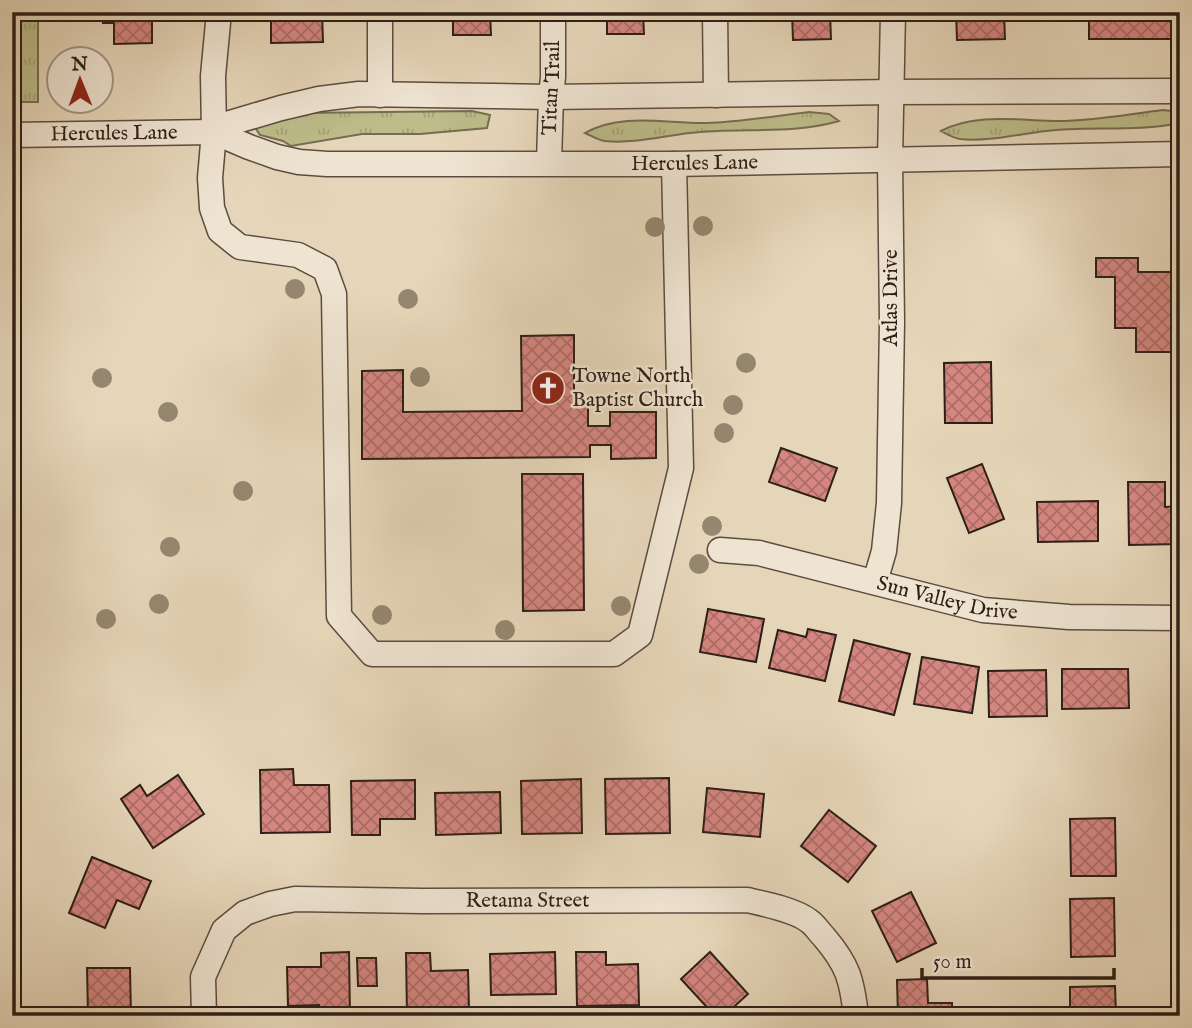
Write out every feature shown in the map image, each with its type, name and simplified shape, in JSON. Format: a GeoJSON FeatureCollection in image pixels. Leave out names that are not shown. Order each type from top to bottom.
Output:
{"type":"FeatureCollection","features":[{"type":"Feature","properties":{"kind":"street"},"geometry":{"type":"LineString","coordinates":[[219,12],[213,76],[214,132],[210,178],[212,208],[220,230],[240,247],[298,255],[325,269],[334,294],[339,616],[372,654],[614,654],[640,635],[681,468],[674,164]]}},
{"type":"Feature","properties":{"kind":"street"},"geometry":{"type":"LineString","coordinates":[[380,12],[380,95]]}},
{"type":"Feature","properties":{"kind":"street","name":"Titan Trail"},"geometry":{"type":"LineString","coordinates":[[549,163],[553,12]]}},
{"type":"Feature","properties":{"kind":"street"},"geometry":{"type":"LineString","coordinates":[[715,12],[716,95]]}},
{"type":"Feature","properties":{"kind":"street","name":"Atlas Drive"},"geometry":{"type":"LineString","coordinates":[[874,582],[884,551],[889,503],[893,12]]}},
{"type":"Feature","properties":{"kind":"street","name":"Hercules Lane"},"geometry":{"type":"LineString","coordinates":[[214,132],[256,114],[319,99],[359,94],[551,97],[1180,91]]}},
{"type":"Feature","properties":{"kind":"street","name":"Hercules Lane"},"geometry":{"type":"LineString","coordinates":[[12,135],[214,132],[277,157],[317,164],[674,164],[1180,154]]}},
{"type":"Feature","properties":{"kind":"street","name":"Sun Valley Drive"},"geometry":{"type":"LineString","coordinates":[[720,550],[759,553],[992,611],[1069,617],[1180,618]]}},
{"type":"Feature","properties":{"kind":"street","name":"Retama Street"},"geometry":{"type":"LineString","coordinates":[[204,1016],[203,977],[224,930],[245,913],[295,899],[747,900],[780,908],[809,920],[845,966],[853,987],[856,1016]]}},
{"type":"Feature","properties":{"kind":"green space"},"geometry":{"type":"Polygon","coordinates":[[[12,12],[38,12],[38,102],[12,102],[12,12]]]}},
{"type":"Feature","properties":{"kind":"green space"},"geometry":{"type":"Polygon","coordinates":[[[1163,110],[1180,112],[1180,123],[1046,131],[971,140],[950,136],[941,131],[969,121],[984,119],[1072,121],[1163,110]]]}},
{"type":"Feature","properties":{"kind":"green space"},"geometry":{"type":"Polygon","coordinates":[[[472,111],[490,115],[487,128],[420,134],[362,134],[291,146],[260,135],[256,129],[264,123],[299,113],[472,111]]]}},
{"type":"Feature","properties":{"kind":"green space"},"geometry":{"type":"Polygon","coordinates":[[[809,112],[829,114],[839,121],[802,128],[709,131],[616,142],[585,133],[599,127],[629,121],[720,122],[809,112]]]}},
{"type":"Feature","properties":{"kind":"building"},"geometry":{"type":"Polygon","coordinates":[[[102,12],[152,12],[152,43],[114,44],[114,23],[103,23],[102,12]]]}},
{"type":"Feature","properties":{"kind":"building"},"geometry":{"type":"Polygon","coordinates":[[[271,12],[322,12],[323,42],[271,43],[271,12]]]}},
{"type":"Feature","properties":{"kind":"building"},"geometry":{"type":"Polygon","coordinates":[[[453,12],[490,12],[491,35],[453,35],[453,12]]]}},
{"type":"Feature","properties":{"kind":"building"},"geometry":{"type":"Polygon","coordinates":[[[607,12],[643,12],[644,34],[607,34],[607,12]]]}},
{"type":"Feature","properties":{"kind":"building"},"geometry":{"type":"Polygon","coordinates":[[[792,12],[830,12],[831,39],[793,40],[792,12]]]}},
{"type":"Feature","properties":{"kind":"building"},"geometry":{"type":"Polygon","coordinates":[[[956,12],[1004,12],[1005,39],[957,40],[956,12]]]}},
{"type":"Feature","properties":{"kind":"building"},"geometry":{"type":"Polygon","coordinates":[[[1089,12],[1180,12],[1180,39],[1089,39],[1089,12]]]}},
{"type":"Feature","properties":{"kind":"building"},"geometry":{"type":"Polygon","coordinates":[[[1096,258],[1138,258],[1138,272],[1172,272],[1171,352],[1136,352],[1136,328],[1115,328],[1115,277],[1096,277],[1096,258]]]}},
{"type":"Feature","properties":{"kind":"building","name":"Towne North Baptist Church"},"geometry":{"type":"Polygon","coordinates":[[[574,335],[574,405],[588,404],[588,426],[610,426],[610,412],[656,412],[656,458],[611,459],[611,445],[590,445],[590,457],[362,459],[362,371],[403,370],[403,412],[522,411],[521,336],[574,335]]]}},
{"type":"Feature","properties":{"kind":"building"},"geometry":{"type":"Polygon","coordinates":[[[991,362],[992,423],[945,423],[944,363],[991,362]]]}},
{"type":"Feature","properties":{"kind":"building"},"geometry":{"type":"Polygon","coordinates":[[[781,448],[837,468],[825,501],[769,482],[781,448]]]}},
{"type":"Feature","properties":{"kind":"building"},"geometry":{"type":"Polygon","coordinates":[[[982,464],[1004,519],[969,533],[947,478],[982,464]]]}},
{"type":"Feature","properties":{"kind":"building"},"geometry":{"type":"Polygon","coordinates":[[[522,474],[583,474],[584,610],[523,611],[522,474]]]}},
{"type":"Feature","properties":{"kind":"building"},"geometry":{"type":"Polygon","coordinates":[[[1128,482],[1165,482],[1165,507],[1180,506],[1180,544],[1129,545],[1128,482]]]}},
{"type":"Feature","properties":{"kind":"building"},"geometry":{"type":"Polygon","coordinates":[[[1098,501],[1098,541],[1038,542],[1037,502],[1098,501]]]}},
{"type":"Feature","properties":{"kind":"building"},"geometry":{"type":"Polygon","coordinates":[[[708,609],[764,619],[756,662],[700,652],[708,609]]]}},
{"type":"Feature","properties":{"kind":"building"},"geometry":{"type":"Polygon","coordinates":[[[808,629],[836,635],[825,681],[769,668],[778,630],[806,637],[808,629]]]}},
{"type":"Feature","properties":{"kind":"building"},"geometry":{"type":"Polygon","coordinates":[[[854,640],[910,654],[894,715],[839,701],[854,640]]]}},
{"type":"Feature","properties":{"kind":"building"},"geometry":{"type":"Polygon","coordinates":[[[922,657],[979,667],[972,713],[914,704],[922,657]]]}},
{"type":"Feature","properties":{"kind":"building"},"geometry":{"type":"Polygon","coordinates":[[[1062,669],[1128,669],[1129,708],[1062,709],[1062,669]]]}},
{"type":"Feature","properties":{"kind":"building"},"geometry":{"type":"Polygon","coordinates":[[[1046,670],[1047,716],[989,717],[988,671],[1046,670]]]}},
{"type":"Feature","properties":{"kind":"building"},"geometry":{"type":"Polygon","coordinates":[[[293,769],[294,785],[329,785],[330,832],[261,833],[260,770],[293,769]]]}},
{"type":"Feature","properties":{"kind":"building"},"geometry":{"type":"Polygon","coordinates":[[[178,775],[204,814],[153,848],[121,799],[140,785],[147,796],[178,775]]]}},
{"type":"Feature","properties":{"kind":"building"},"geometry":{"type":"Polygon","coordinates":[[[669,778],[670,833],[606,834],[605,779],[669,778]]]}},
{"type":"Feature","properties":{"kind":"building"},"geometry":{"type":"Polygon","coordinates":[[[581,779],[582,833],[522,834],[521,781],[581,779]]]}},
{"type":"Feature","properties":{"kind":"building"},"geometry":{"type":"Polygon","coordinates":[[[415,780],[415,819],[380,819],[380,835],[352,835],[351,781],[415,780]]]}},
{"type":"Feature","properties":{"kind":"building"},"geometry":{"type":"Polygon","coordinates":[[[707,788],[764,794],[760,837],[703,832],[707,788]]]}},
{"type":"Feature","properties":{"kind":"building"},"geometry":{"type":"Polygon","coordinates":[[[500,792],[501,833],[436,835],[435,793],[500,792]]]}},
{"type":"Feature","properties":{"kind":"building"},"geometry":{"type":"Polygon","coordinates":[[[829,810],[876,846],[848,882],[801,846],[829,810]]]}},
{"type":"Feature","properties":{"kind":"building"},"geometry":{"type":"Polygon","coordinates":[[[1115,818],[1116,876],[1071,876],[1070,819],[1115,818]]]}},
{"type":"Feature","properties":{"kind":"building"},"geometry":{"type":"Polygon","coordinates":[[[92,857],[151,881],[139,909],[117,900],[105,928],[69,913],[92,857]]]}},
{"type":"Feature","properties":{"kind":"building"},"geometry":{"type":"Polygon","coordinates":[[[911,892],[936,943],[897,962],[872,911],[911,892]]]}},
{"type":"Feature","properties":{"kind":"building"},"geometry":{"type":"Polygon","coordinates":[[[1114,898],[1115,956],[1071,957],[1070,899],[1114,898]]]}},
{"type":"Feature","properties":{"kind":"building"},"geometry":{"type":"Polygon","coordinates":[[[349,952],[350,1016],[319,1016],[319,1005],[288,1006],[287,967],[321,967],[321,953],[349,952]]]}},
{"type":"Feature","properties":{"kind":"building"},"geometry":{"type":"Polygon","coordinates":[[[555,952],[556,994],[491,995],[490,954],[555,952]]]}},
{"type":"Feature","properties":{"kind":"building"},"geometry":{"type":"Polygon","coordinates":[[[576,952],[606,952],[606,965],[638,964],[639,1005],[577,1006],[576,952]]]}},
{"type":"Feature","properties":{"kind":"building"},"geometry":{"type":"Polygon","coordinates":[[[710,952],[748,994],[724,1016],[715,1016],[681,979],[710,952]]]}},
{"type":"Feature","properties":{"kind":"building"},"geometry":{"type":"Polygon","coordinates":[[[406,953],[430,953],[431,971],[468,970],[469,1009],[430,1010],[430,1016],[407,1016],[406,953]]]}},
{"type":"Feature","properties":{"kind":"building"},"geometry":{"type":"Polygon","coordinates":[[[357,958],[376,958],[377,986],[358,986],[357,958]]]}},
{"type":"Feature","properties":{"kind":"building"},"geometry":{"type":"Polygon","coordinates":[[[87,968],[130,968],[131,1016],[88,1016],[87,968]]]}},
{"type":"Feature","properties":{"kind":"building"},"geometry":{"type":"Polygon","coordinates":[[[927,979],[928,1003],[952,1003],[952,1016],[898,1016],[897,980],[927,979]]]}},
{"type":"Feature","properties":{"kind":"building"},"geometry":{"type":"Polygon","coordinates":[[[1115,986],[1116,1016],[1070,1016],[1070,987],[1115,986]]]}},
{"type":"Feature","properties":{"kind":"place","name":"Towne North Baptist Church"},"geometry":{"type":"Point","coordinates":[548,388]}}]}
